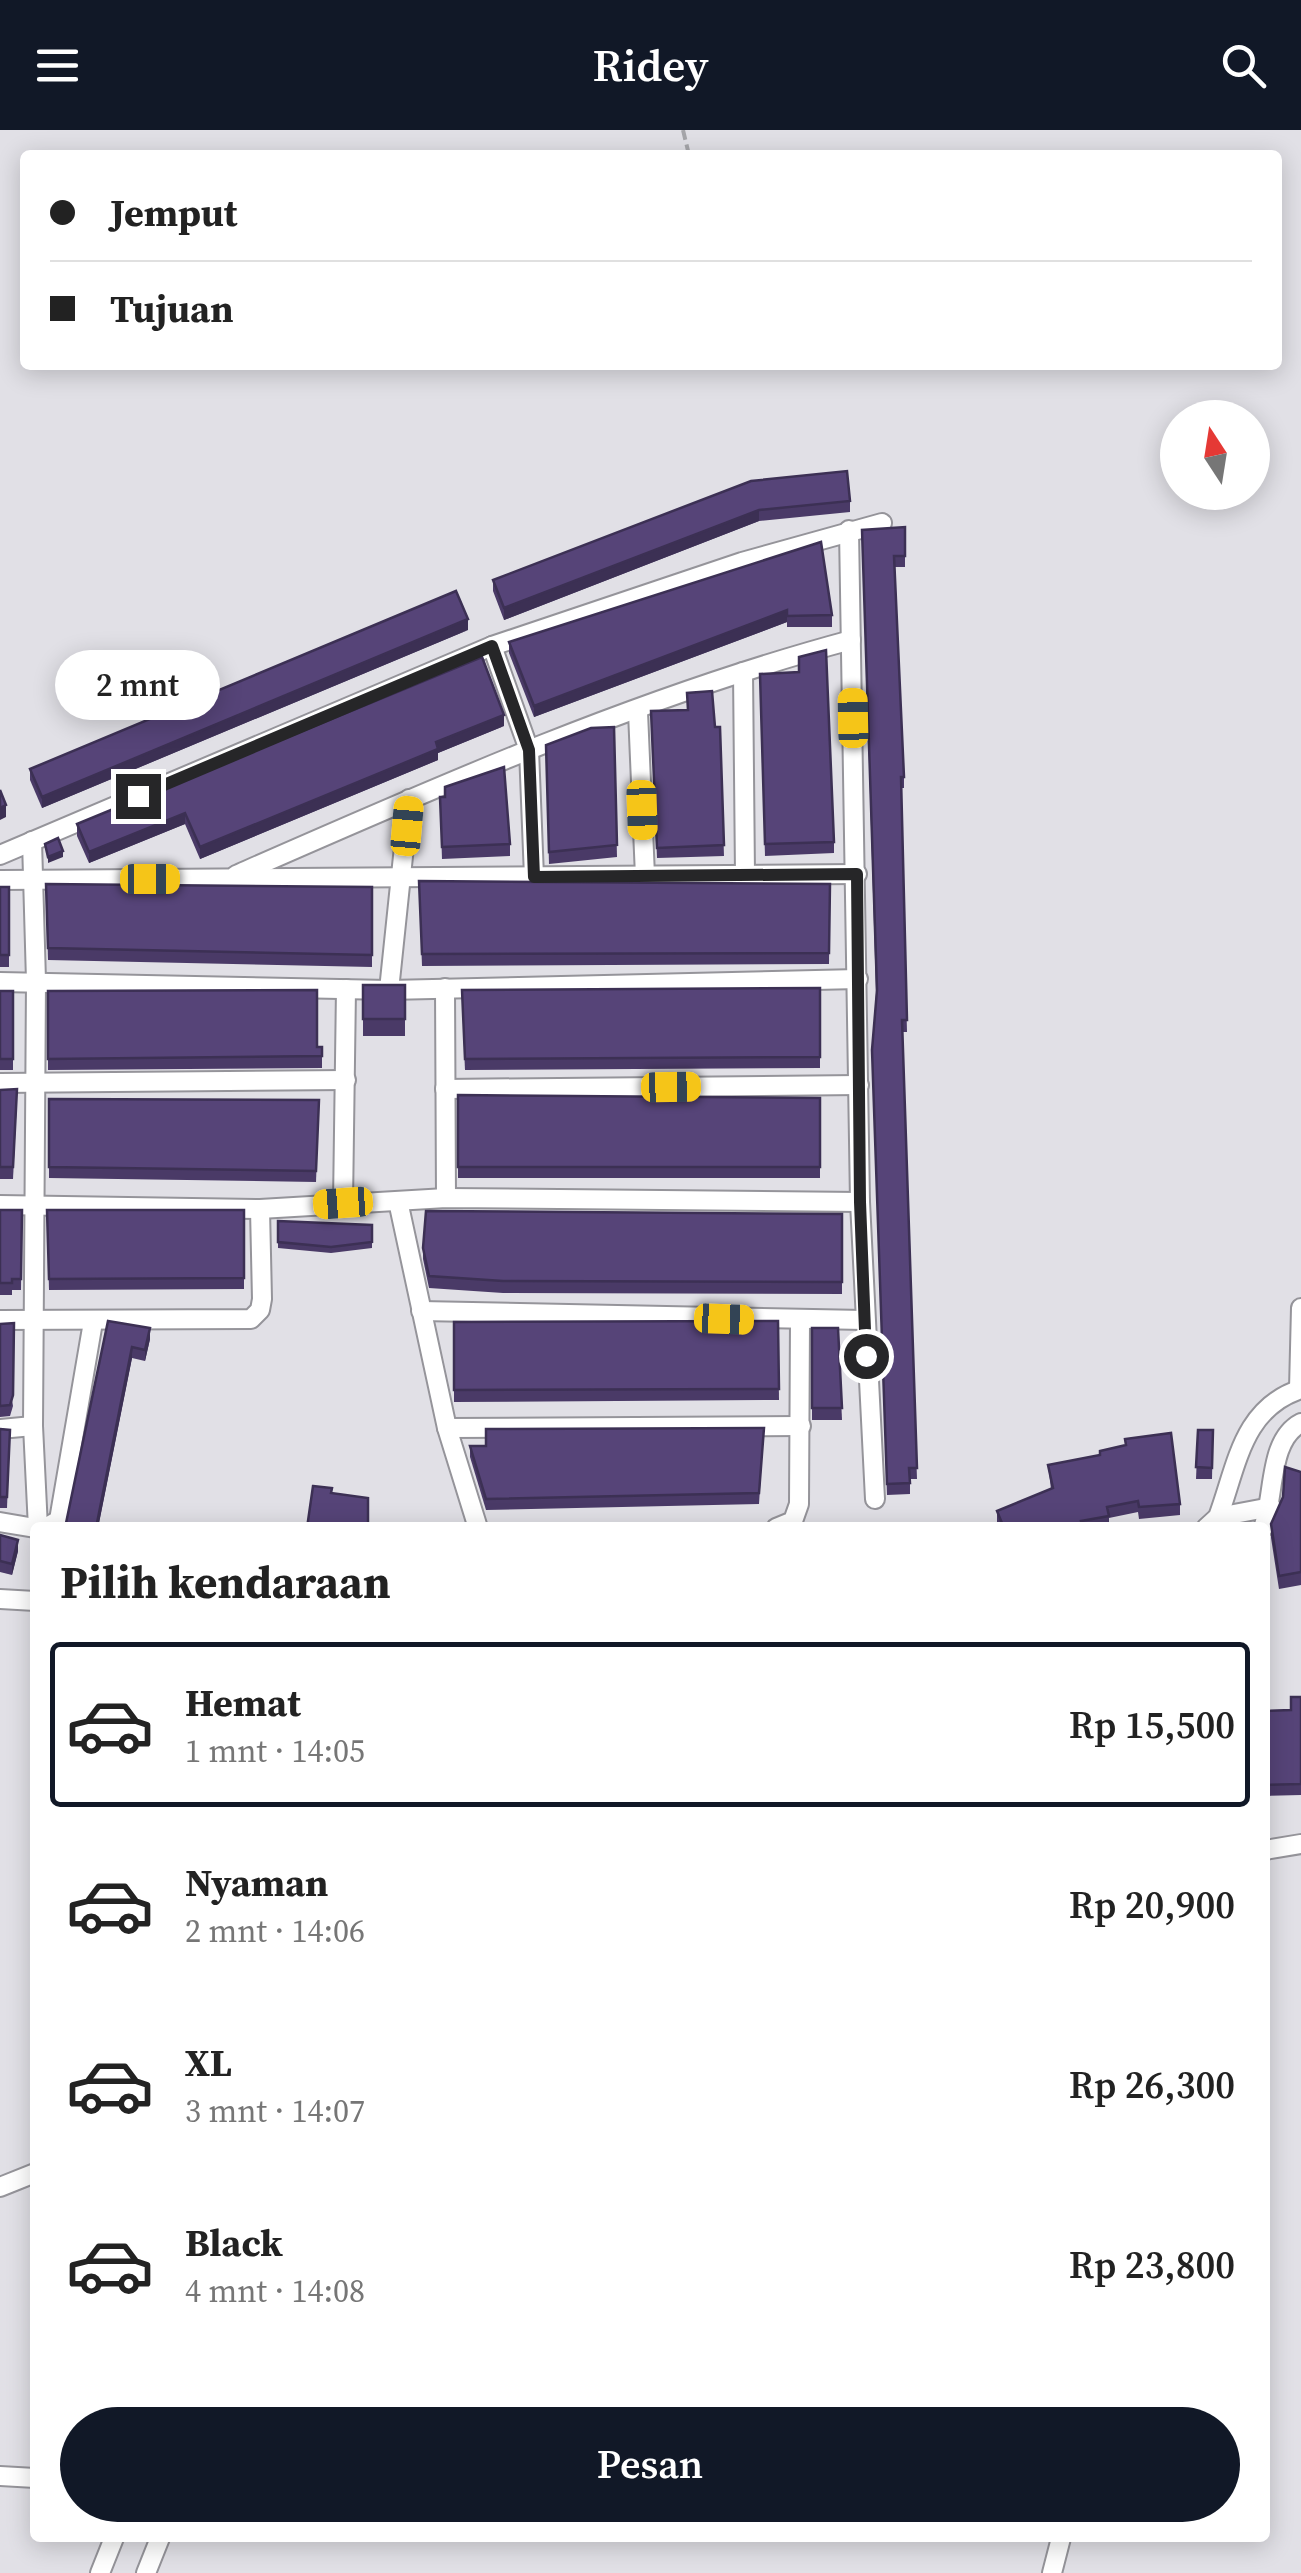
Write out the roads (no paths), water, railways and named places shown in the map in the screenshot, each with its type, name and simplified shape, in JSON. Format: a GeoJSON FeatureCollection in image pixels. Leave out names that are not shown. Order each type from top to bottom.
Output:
{"type":"FeatureCollection","features":[{"type":"Feature","properties":{"kind":"street"},"geometry":{"type":"LineString","coordinates":[[0,855],[492,646],[849,530],[882,523]]}},
{"type":"Feature","properties":{"kind":"street"},"geometry":{"type":"LineString","coordinates":[[849,530],[860,1202],[875,1499]]}},
{"type":"Feature","properties":{"kind":"street"},"geometry":{"type":"LineString","coordinates":[[229,878],[529,750],[743,672],[851,640]]}},
{"type":"Feature","properties":{"kind":"street"},"geometry":{"type":"LineString","coordinates":[[492,646],[529,750],[534,877]]}},
{"type":"Feature","properties":{"kind":"street"},"geometry":{"type":"LineString","coordinates":[[743,672],[745,875]]}},
{"type":"Feature","properties":{"kind":"street"},"geometry":{"type":"LineString","coordinates":[[638,712],[645,876]]}},
{"type":"Feature","properties":{"kind":"street"},"geometry":{"type":"LineString","coordinates":[[389,990],[410,799]]}},
{"type":"Feature","properties":{"kind":"street"},"geometry":{"type":"LineString","coordinates":[[32,841],[36,981],[33,1426],[39,1522]]}},
{"type":"Feature","properties":{"kind":"street"},"geometry":{"type":"LineString","coordinates":[[0,880],[857,874]]}},
{"type":"Feature","properties":{"kind":"street"},"geometry":{"type":"LineString","coordinates":[[0,982],[389,990],[858,979]]}},
{"type":"Feature","properties":{"kind":"street"},"geometry":{"type":"LineString","coordinates":[[445,988],[446,1198]]}},
{"type":"Feature","properties":{"kind":"street"},"geometry":{"type":"LineString","coordinates":[[343,1203],[346,989]]}},
{"type":"Feature","properties":{"kind":"street"},"geometry":{"type":"LineString","coordinates":[[0,1084],[346,1080]]}},
{"type":"Feature","properties":{"kind":"street"},"geometry":{"type":"LineString","coordinates":[[444,1089],[859,1085]]}},
{"type":"Feature","properties":{"kind":"street"},"geometry":{"type":"LineString","coordinates":[[0,1205],[260,1209],[446,1198],[860,1202]]}},
{"type":"Feature","properties":{"kind":"street"},"geometry":{"type":"LineString","coordinates":[[398,1200],[447,1428],[474,1522]]}},
{"type":"Feature","properties":{"kind":"street"},"geometry":{"type":"LineString","coordinates":[[0,1320],[252,1319],[260,1310],[262,1299],[260,1209]]}},
{"type":"Feature","properties":{"kind":"street"},"geometry":{"type":"LineString","coordinates":[[1301,1308],[1300,1389],[1283,1396],[1252,1422],[1220,1519],[1264,1515],[1280,1446],[1286,1434],[1301,1423]]}},
{"type":"Feature","properties":{"kind":"street"},"geometry":{"type":"LineString","coordinates":[[421,1312],[864,1320]]}},
{"type":"Feature","properties":{"kind":"street"},"geometry":{"type":"LineString","coordinates":[[787,1522],[796,1517],[801,1426],[800,1321]]}},
{"type":"Feature","properties":{"kind":"street"},"geometry":{"type":"LineString","coordinates":[[57,1522],[92,1322]]}},
{"type":"Feature","properties":{"kind":"street"},"geometry":{"type":"LineString","coordinates":[[0,1429],[33,1426]]}},
{"type":"Feature","properties":{"kind":"street"},"geometry":{"type":"LineString","coordinates":[[447,1428],[801,1426]]}},
{"type":"Feature","properties":{"kind":"street"},"geometry":{"type":"LineString","coordinates":[[0,1522],[30,1527]]}},
{"type":"Feature","properties":{"kind":"street"},"geometry":{"type":"LineString","coordinates":[[2,1604],[30,1601]]}},
{"type":"Feature","properties":{"kind":"street"},"geometry":{"type":"LineString","coordinates":[[1270,1849],[1301,1844]]}},
{"type":"Feature","properties":{"kind":"street"},"geometry":{"type":"LineString","coordinates":[[0,2187],[30,2175]]}},
{"type":"Feature","properties":{"kind":"street"},"geometry":{"type":"LineString","coordinates":[[0,2476],[30,2478]]}},
{"type":"Feature","properties":{"kind":"street"},"geometry":{"type":"LineString","coordinates":[[100,2573],[112,2542]]}},
{"type":"Feature","properties":{"kind":"street"},"geometry":{"type":"LineString","coordinates":[[146,2573],[158,2542]]}},
{"type":"Feature","properties":{"kind":"street"},"geometry":{"type":"LineString","coordinates":[[1052,2573],[1060,2542]]}}]}
